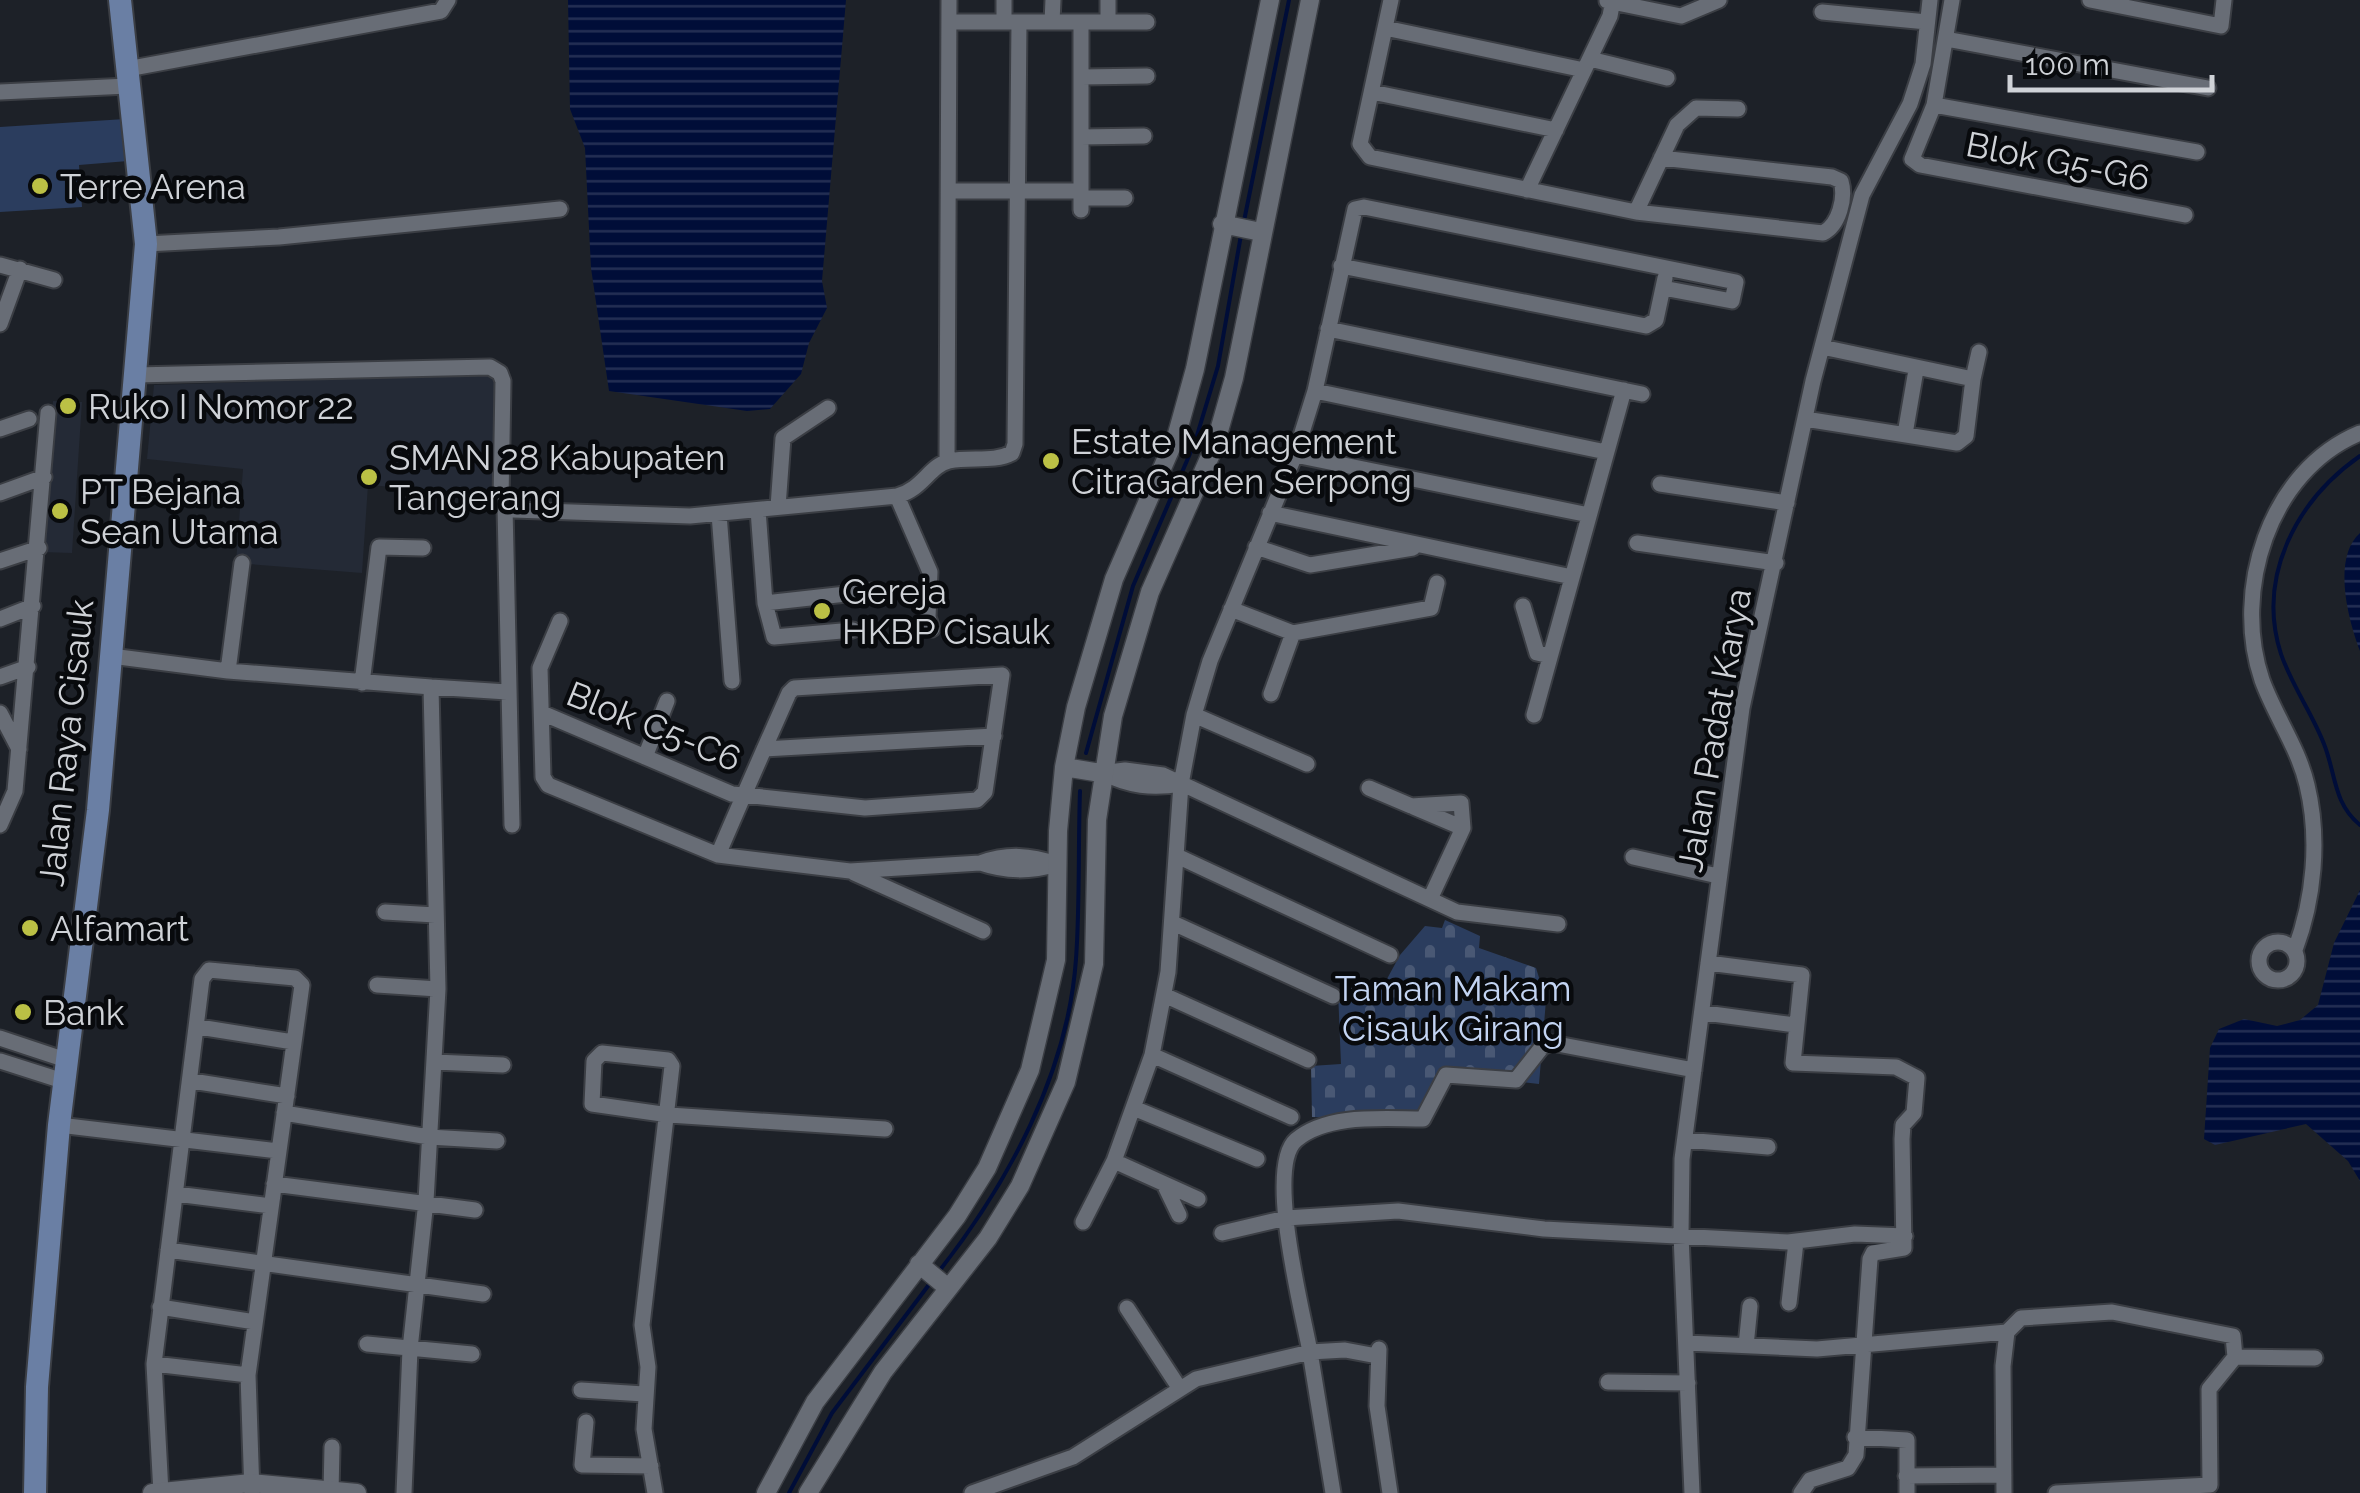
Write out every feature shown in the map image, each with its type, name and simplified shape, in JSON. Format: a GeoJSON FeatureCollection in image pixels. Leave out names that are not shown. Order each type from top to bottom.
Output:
{"type":"FeatureCollection","features":[{"type":"Feature","properties":{"kind":"main road","name":"Jalan Raya Cisauk"},"geometry":{"type":"LineString","coordinates":[[35,1493],[38,1370],[59,1125],[98,810],[146,244],[120,0]]}},
{"type":"Feature","properties":{"kind":"street"},"geometry":{"type":"LineString","coordinates":[[0,92],[128,77],[442,11],[448,0]]}},
{"type":"Feature","properties":{"kind":"street"},"geometry":{"type":"LineString","coordinates":[[947,461],[949,0]]}},
{"type":"Feature","properties":{"kind":"street"},"geometry":{"type":"LineString","coordinates":[[505,508],[645,516],[720,514],[897,496],[914,492],[947,461],[1003,458],[1012,453],[1020,191],[1011,22],[1004,0]]}},
{"type":"Feature","properties":{"kind":"street"},"geometry":{"type":"LineString","coordinates":[[1052,22],[1053,0]]}},
{"type":"Feature","properties":{"kind":"street"},"geometry":{"type":"LineString","coordinates":[[1108,0],[1108,22]]}},
{"type":"Feature","properties":{"kind":"street"},"geometry":{"type":"LineString","coordinates":[[766,1493],[815,1402],[987,1168],[1030,1070],[1056,960],[1064,767],[1076,708],[1114,579],[1177,434],[1195,369],[1270,0]]}},
{"type":"Feature","properties":{"kind":"street"},"geometry":{"type":"LineString","coordinates":[[808,1493],[848,1422],[988,1238],[1020,1186],[1066,1082],[1094,964],[1102,773],[1113,716],[1150,592],[1215,445],[1234,378],[1310,0]]}},
{"type":"Feature","properties":{"kind":"street"},"geometry":{"type":"LineString","coordinates":[[1391,0],[1360,144],[1370,158],[1636,212],[1823,233],[1834,225],[1844,192],[1841,181],[1832,177],[1661,158]]}},
{"type":"Feature","properties":{"kind":"street"},"geometry":{"type":"LineString","coordinates":[[1527,190],[1587,64],[1610,1],[1681,16],[1719,0]]}},
{"type":"Feature","properties":{"kind":"street","name":"Jalan Padat Karya"},"geometry":{"type":"LineString","coordinates":[[1692,1493],[1681,1235],[1685,1140],[1705,1013],[1718,876],[1742,708],[1805,419],[1862,196],[1910,104],[1922,64],[1930,0]]}},
{"type":"Feature","properties":{"kind":"street"},"geometry":{"type":"LineString","coordinates":[[1952,0],[1934,105],[2197,152]]}},
{"type":"Feature","properties":{"kind":"street"},"geometry":{"type":"LineString","coordinates":[[2090,0],[2220,26],[2224,0]]}},
{"type":"Feature","properties":{"kind":"street"},"geometry":{"type":"LineString","coordinates":[[1822,12],[1927,22]]}},
{"type":"Feature","properties":{"kind":"street"},"geometry":{"type":"LineString","coordinates":[[949,22],[1147,22]]}},
{"type":"Feature","properties":{"kind":"street"},"geometry":{"type":"LineString","coordinates":[[1081,22],[1081,200]]}},
{"type":"Feature","properties":{"kind":"street"},"geometry":{"type":"LineString","coordinates":[[1385,28],[1666,78]]}},
{"type":"Feature","properties":{"kind":"street"},"geometry":{"type":"LineString","coordinates":[[1946,39],[2208,88]]}},
{"type":"Feature","properties":{"kind":"street"},"geometry":{"type":"LineString","coordinates":[[1082,76],[1148,76]]}},
{"type":"Feature","properties":{"kind":"street"},"geometry":{"type":"LineString","coordinates":[[1372,92],[1556,130]]}},
{"type":"Feature","properties":{"kind":"street","name":"Blok G5-G6"},"geometry":{"type":"LineString","coordinates":[[1934,105],[1912,150],[1912,159],[1920,165],[2185,215]]}},
{"type":"Feature","properties":{"kind":"street"},"geometry":{"type":"LineString","coordinates":[[1636,212],[1677,125],[1696,108],[1738,108]]}},
{"type":"Feature","properties":{"kind":"street"},"geometry":{"type":"LineString","coordinates":[[1081,137],[1144,136]]}},
{"type":"Feature","properties":{"kind":"street"},"geometry":{"type":"LineString","coordinates":[[949,191],[1020,191],[1081,200],[1125,198]]}},
{"type":"Feature","properties":{"kind":"street"},"geometry":{"type":"LineString","coordinates":[[1082,1222],[1136,1109],[1152,1056],[1173,924],[1181,784],[1194,715],[1231,608],[1295,455],[1314,390],[1352,214],[1364,207],[1736,282],[1732,301],[1663,288]]}},
{"type":"Feature","properties":{"kind":"street"},"geometry":{"type":"LineString","coordinates":[[146,244],[279,237],[560,209]]}},
{"type":"Feature","properties":{"kind":"street"},"geometry":{"type":"LineString","coordinates":[[1222,224],[1261,232]]}},
{"type":"Feature","properties":{"kind":"street"},"geometry":{"type":"LineString","coordinates":[[0,264],[54,280]]}},
{"type":"Feature","properties":{"kind":"street"},"geometry":{"type":"LineString","coordinates":[[1341,266],[1646,326],[1656,320],[1667,270]]}},
{"type":"Feature","properties":{"kind":"street"},"geometry":{"type":"LineString","coordinates":[[1,315],[20,269]]}},
{"type":"Feature","properties":{"kind":"street"},"geometry":{"type":"LineString","coordinates":[[1328,328],[1642,394]]}},
{"type":"Feature","properties":{"kind":"street"},"geometry":{"type":"LineString","coordinates":[[1822,347],[1916,370],[1973,379]]}},
{"type":"Feature","properties":{"kind":"street"},"geometry":{"type":"LineString","coordinates":[[1805,419],[1962,444],[1980,352]]}},
{"type":"Feature","properties":{"kind":"street"},"geometry":{"type":"LineString","coordinates":[[135,375],[490,367],[500,373],[512,825]]}},
{"type":"Feature","properties":{"kind":"street"},"geometry":{"type":"LineString","coordinates":[[1904,434],[1916,370]]}},
{"type":"Feature","properties":{"kind":"street"},"geometry":{"type":"LineString","coordinates":[[1314,390],[1606,452]]}},
{"type":"Feature","properties":{"kind":"street"},"geometry":{"type":"LineString","coordinates":[[1534,714],[1624,390]]}},
{"type":"Feature","properties":{"kind":"street"},"geometry":{"type":"LineString","coordinates":[[778,507],[783,438],[828,408]]}},
{"type":"Feature","properties":{"kind":"street"},"geometry":{"type":"LineString","coordinates":[[2,817],[15,791],[48,413]]}},
{"type":"Feature","properties":{"kind":"street"},"geometry":{"type":"LineString","coordinates":[[0,429],[29,419]]}},
{"type":"Feature","properties":{"kind":"street"},"geometry":{"type":"LineString","coordinates":[[2295,950],[2312,872],[2314,829],[2307,785],[2293,740],[2263,683],[2252,644],[2251,599],[2272,522],[2292,487],[2318,461],[2360,433]]}},
{"type":"Feature","properties":{"kind":"street"},"geometry":{"type":"LineString","coordinates":[[1295,455],[1589,514]]}},
{"type":"Feature","properties":{"kind":"street"},"geometry":{"type":"LineString","coordinates":[[0,493],[44,477]]}},
{"type":"Feature","properties":{"kind":"street"},"geometry":{"type":"LineString","coordinates":[[1660,484],[1787,503]]}},
{"type":"Feature","properties":{"kind":"street"},"geometry":{"type":"LineString","coordinates":[[897,496],[930,572],[928,617],[932,629]]}},
{"type":"Feature","properties":{"kind":"street"},"geometry":{"type":"LineString","coordinates":[[758,510],[764,604],[777,640],[853,630]]}},
{"type":"Feature","properties":{"kind":"street"},"geometry":{"type":"LineString","coordinates":[[720,514],[732,681]]}},
{"type":"Feature","properties":{"kind":"street"},"geometry":{"type":"LineString","coordinates":[[1270,514],[1572,577]]}},
{"type":"Feature","properties":{"kind":"street"},"geometry":{"type":"LineString","coordinates":[[1637,543],[1776,563]]}},
{"type":"Feature","properties":{"kind":"street"},"geometry":{"type":"LineString","coordinates":[[1256,547],[1310,565],[1425,546]]}},
{"type":"Feature","properties":{"kind":"street"},"geometry":{"type":"LineString","coordinates":[[362,684],[379,547],[423,548]]}},
{"type":"Feature","properties":{"kind":"street"},"geometry":{"type":"LineString","coordinates":[[0,562],[38,548]]}},
{"type":"Feature","properties":{"kind":"street"},"geometry":{"type":"LineString","coordinates":[[228,671],[242,563]]}},
{"type":"Feature","properties":{"kind":"street"},"geometry":{"type":"LineString","coordinates":[[1231,608],[1294,633],[1430,608],[1437,583]]}},
{"type":"Feature","properties":{"kind":"street"},"geometry":{"type":"LineString","coordinates":[[764,604],[873,592]]}},
{"type":"Feature","properties":{"kind":"street"},"geometry":{"type":"LineString","coordinates":[[0,620],[33,606]]}},
{"type":"Feature","properties":{"kind":"street"},"geometry":{"type":"LineString","coordinates":[[1523,606],[1537,653],[1550,656]]}},
{"type":"Feature","properties":{"kind":"street"},"geometry":{"type":"LineString","coordinates":[[560,621],[540,668],[544,776],[548,785],[718,856],[850,871],[980,863],[1002,870],[1035,870],[1057,864]]}},
{"type":"Feature","properties":{"kind":"street"},"geometry":{"type":"LineString","coordinates":[[1272,694],[1294,633]]}},
{"type":"Feature","properties":{"kind":"street"},"geometry":{"type":"LineString","coordinates":[[110,656],[362,684],[507,692]]}},
{"type":"Feature","properties":{"kind":"street"},"geometry":{"type":"LineString","coordinates":[[0,677],[28,667]]}},
{"type":"Feature","properties":{"kind":"street"},"geometry":{"type":"LineString","coordinates":[[718,856],[764,749],[789,693],[800,686],[999,672],[1004,678],[994,736],[764,749]]}},
{"type":"Feature","properties":{"kind":"street"},"geometry":{"type":"LineString","coordinates":[[404,1493],[410,1349],[426,1201],[438,990],[431,687]]}},
{"type":"Feature","properties":{"kind":"street"},"geometry":{"type":"LineString","coordinates":[[645,757],[667,701]]}},
{"type":"Feature","properties":{"kind":"street"},"geometry":{"type":"LineString","coordinates":[[0,712],[19,749]]}},
{"type":"Feature","properties":{"kind":"street","name":"Blok C5-C6"},"geometry":{"type":"LineString","coordinates":[[542,713],[744,796],[865,808],[977,800],[985,792],[994,736]]}},
{"type":"Feature","properties":{"kind":"street"},"geometry":{"type":"LineString","coordinates":[[1194,715],[1306,764]]}},
{"type":"Feature","properties":{"kind":"street"},"geometry":{"type":"LineString","coordinates":[[1064,767],[1102,773],[1124,784],[1158,788],[1181,784],[1458,912],[1558,924]]}},
{"type":"Feature","properties":{"kind":"street"},"geometry":{"type":"LineString","coordinates":[[1369,788],[1463,828],[1430,900]]}},
{"type":"Feature","properties":{"kind":"street"},"geometry":{"type":"LineString","coordinates":[[1177,856],[1390,955]]}},
{"type":"Feature","properties":{"kind":"street"},"geometry":{"type":"LineString","coordinates":[[1633,857],[1718,876]]}},
{"type":"Feature","properties":{"kind":"street"},"geometry":{"type":"LineString","coordinates":[[850,871],[983,931]]}},
{"type":"Feature","properties":{"kind":"street"},"geometry":{"type":"LineString","coordinates":[[384,912],[435,915]]}},
{"type":"Feature","properties":{"kind":"street"},"geometry":{"type":"LineString","coordinates":[[1173,924],[1333,996]]}},
{"type":"Feature","properties":{"kind":"street"},"geometry":{"type":"LineString","coordinates":[[1708,963],[1802,975],[1793,1063],[1896,1068],[1917,1078],[1914,1113],[1903,1125],[1902,1138],[1904,1248],[1873,1253],[1870,1259],[1856,1456],[1848,1468],[1817,1476],[1802,1493]]}},
{"type":"Feature","properties":{"kind":"street"},"geometry":{"type":"LineString","coordinates":[[161,1492],[154,1364],[202,979],[209,970],[295,978],[302,985],[248,1375],[252,1488]]}},
{"type":"Feature","properties":{"kind":"street"},"geometry":{"type":"LineString","coordinates":[[377,985],[438,990]]}},
{"type":"Feature","properties":{"kind":"street"},"geometry":{"type":"LineString","coordinates":[[1164,995],[1308,1060]]}},
{"type":"Feature","properties":{"kind":"street"},"geometry":{"type":"LineString","coordinates":[[1705,1013],[1796,1025]]}},
{"type":"Feature","properties":{"kind":"street"},"geometry":{"type":"LineString","coordinates":[[199,1027],[293,1042]]}},
{"type":"Feature","properties":{"kind":"street"},"geometry":{"type":"LineString","coordinates":[[0,1038],[64,1071]]}},
{"type":"Feature","properties":{"kind":"street"},"geometry":{"type":"LineString","coordinates":[[1332,1493],[1286,1218],[1286,1158],[1296,1140],[1312,1130],[1359,1120],[1424,1118],[1446,1075],[1516,1080],[1542,1047],[1562,1042],[1694,1070]]}},
{"type":"Feature","properties":{"kind":"street"},"geometry":{"type":"LineString","coordinates":[[655,1493],[644,1429],[648,1368],[642,1325],[669,1115],[668,1060],[597,1056],[589,1103],[669,1115],[885,1129]]}},
{"type":"Feature","properties":{"kind":"street"},"geometry":{"type":"LineString","coordinates":[[1152,1056],[1291,1117]]}},
{"type":"Feature","properties":{"kind":"street"},"geometry":{"type":"LineString","coordinates":[[0,1060],[64,1071]]}},
{"type":"Feature","properties":{"kind":"street"},"geometry":{"type":"LineString","coordinates":[[435,1062],[502,1065]]}},
{"type":"Feature","properties":{"kind":"street"},"geometry":{"type":"LineString","coordinates":[[192,1081],[430,1138],[497,1141]]}},
{"type":"Feature","properties":{"kind":"street"},"geometry":{"type":"LineString","coordinates":[[1136,1109],[1256,1158]]}},
{"type":"Feature","properties":{"kind":"street"},"geometry":{"type":"LineString","coordinates":[[59,1125],[278,1151]]}},
{"type":"Feature","properties":{"kind":"street"},"geometry":{"type":"LineString","coordinates":[[1685,1140],[1768,1147]]}},
{"type":"Feature","properties":{"kind":"street"},"geometry":{"type":"LineString","coordinates":[[1114,1161],[1198,1199]]}},
{"type":"Feature","properties":{"kind":"street"},"geometry":{"type":"LineString","coordinates":[[274,1184],[475,1210]]}},
{"type":"Feature","properties":{"kind":"street"},"geometry":{"type":"LineString","coordinates":[[1164,1184],[1179,1215]]}},
{"type":"Feature","properties":{"kind":"street"},"geometry":{"type":"LineString","coordinates":[[176,1194],[271,1206]]}},
{"type":"Feature","properties":{"kind":"street"},"geometry":{"type":"LineString","coordinates":[[1222,1233],[1286,1218],[1417,1211],[1544,1229],[1796,1242],[1855,1234],[1904,1236]]}},
{"type":"Feature","properties":{"kind":"street"},"geometry":{"type":"LineString","coordinates":[[1790,1302],[1796,1242]]}},
{"type":"Feature","properties":{"kind":"street"},"geometry":{"type":"LineString","coordinates":[[168,1250],[419,1282],[483,1294]]}},
{"type":"Feature","properties":{"kind":"street"},"geometry":{"type":"LineString","coordinates":[[919,1264],[948,1288]]}},
{"type":"Feature","properties":{"kind":"street"},"geometry":{"type":"LineString","coordinates":[[1746,1346],[1750,1306]]}},
{"type":"Feature","properties":{"kind":"street"},"geometry":{"type":"LineString","coordinates":[[160,1307],[255,1322]]}},
{"type":"Feature","properties":{"kind":"street"},"geometry":{"type":"LineString","coordinates":[[1127,1308],[1180,1390]]}},
{"type":"Feature","properties":{"kind":"street"},"geometry":{"type":"LineString","coordinates":[[2004,1493],[2003,1366],[2008,1332],[2021,1318],[2112,1312],[2233,1336],[2235,1357],[2209,1389],[2210,1485],[2056,1493]]}},
{"type":"Feature","properties":{"kind":"street"},"geometry":{"type":"LineString","coordinates":[[1687,1344],[1817,1349],[2008,1332]]}},
{"type":"Feature","properties":{"kind":"street"},"geometry":{"type":"LineString","coordinates":[[367,1344],[472,1354]]}},
{"type":"Feature","properties":{"kind":"street"},"geometry":{"type":"LineString","coordinates":[[972,1493],[1072,1457],[1180,1390],[1226,1370],[1310,1352],[1345,1350],[1378,1352],[1377,1406],[1390,1493]]}},
{"type":"Feature","properties":{"kind":"street"},"geometry":{"type":"LineString","coordinates":[[2235,1357],[2316,1358]]}},
{"type":"Feature","properties":{"kind":"street"},"geometry":{"type":"LineString","coordinates":[[154,1364],[248,1375]]}},
{"type":"Feature","properties":{"kind":"street"},"geometry":{"type":"LineString","coordinates":[[1608,1382],[1688,1384]]}},
{"type":"Feature","properties":{"kind":"street"},"geometry":{"type":"LineString","coordinates":[[580,1390],[644,1394]]}},
{"type":"Feature","properties":{"kind":"street"},"geometry":{"type":"LineString","coordinates":[[586,1422],[582,1466],[651,1466]]}},
{"type":"Feature","properties":{"kind":"street"},"geometry":{"type":"LineString","coordinates":[[1855,1437],[1906,1440],[1907,1485],[2004,1476]]}},
{"type":"Feature","properties":{"kind":"street"},"geometry":{"type":"LineString","coordinates":[[331,1491],[332,1447]]}},
{"type":"Feature","properties":{"kind":"street"},"geometry":{"type":"LineString","coordinates":[[152,1493],[252,1488],[357,1493]]}},
{"type":"Feature","properties":{"kind":"shaded area"},"geometry":{"type":"Polygon","coordinates":[[[568,0],[846,0],[822,281],[827,308],[809,343],[801,374],[770,409],[747,411],[609,391],[591,268],[585,148],[570,109],[568,0]]]}},
{"type":"Feature","properties":{"kind":"shaded area","name":"SMAN 28 Kabupaten Tangerang"},"geometry":{"type":"Polygon","coordinates":[[[488,374],[502,382],[495,495],[368,485],[362,573],[236,563],[243,469],[147,459],[154,385],[488,374]]]}},
{"type":"Feature","properties":{"kind":"shaded area"},"geometry":{"type":"Polygon","coordinates":[[[53,401],[82,402],[72,553],[42,552],[53,401]]]}},
{"type":"Feature","properties":{"kind":"shaded area"},"geometry":{"type":"Polygon","coordinates":[[[2360,533],[2360,651],[2347,606],[2345,573],[2346,557],[2360,533]]]}},
{"type":"Feature","properties":{"kind":"shaded area"},"geometry":{"type":"Polygon","coordinates":[[[2360,890],[2360,1181],[2348,1161],[2306,1124],[2215,1145],[2204,1139],[2210,1048],[2219,1029],[2244,1019],[2277,1026],[2300,1020],[2318,1005],[2334,943],[2360,890]]]}},
{"type":"Feature","properties":{"kind":"green space","name":"Terre Arena"},"geometry":{"type":"Polygon","coordinates":[[[125,119],[128,161],[79,165],[82,207],[0,212],[0,127],[125,119]]]}},
{"type":"Feature","properties":{"kind":"green space","name":"Taman Makam Cisauk Girang"},"geometry":{"type":"Polygon","coordinates":[[[1445,920],[1480,936],[1479,948],[1536,968],[1546,1000],[1539,1084],[1441,1072],[1423,1122],[1312,1117],[1311,1066],[1341,1064],[1338,991],[1346,985],[1381,990],[1400,955],[1425,926],[1442,928],[1445,920]]]}},
{"type":"Feature","properties":{"kind":"waterway"},"geometry":{"type":"LineString","coordinates":[[1244,221],[1289,0]]}},
{"type":"Feature","properties":{"kind":"waterway"},"geometry":{"type":"LineString","coordinates":[[1086,753],[1133,586],[1195,442],[1218,366],[1241,235]]}},
{"type":"Feature","properties":{"kind":"waterway"},"geometry":{"type":"LineString","coordinates":[[2360,456],[2337,474],[2301,517],[2287,542],[2274,596],[2281,654],[2324,744],[2340,798],[2360,825]]}},
{"type":"Feature","properties":{"kind":"waterway"},"geometry":{"type":"LineString","coordinates":[[940,1270],[1011,1163],[1047,1085],[1061,1043],[1076,959],[1080,791]]}},
{"type":"Feature","properties":{"kind":"waterway"},"geometry":{"type":"LineString","coordinates":[[789,1493],[832,1413],[931,1282]]}},
{"type":"Feature","properties":{"kind":"place","name":"Terre Arena"},"geometry":{"type":"Point","coordinates":[40,186]}},
{"type":"Feature","properties":{"kind":"place","name":"Ruko I Nomor 22"},"geometry":{"type":"Point","coordinates":[68,406]}},
{"type":"Feature","properties":{"kind":"place","name":"Estate Management CitraGarden Serpong"},"geometry":{"type":"Point","coordinates":[1051,461]}},
{"type":"Feature","properties":{"kind":"place","name":"SMAN 28 Kabupaten Tangerang"},"geometry":{"type":"Point","coordinates":[369,477]}},
{"type":"Feature","properties":{"kind":"place","name":"PT Bejana Sean Utama"},"geometry":{"type":"Point","coordinates":[60,511]}},
{"type":"Feature","properties":{"kind":"place","name":"Gereja HKBP Cisauk"},"geometry":{"type":"Point","coordinates":[822,611]}},
{"type":"Feature","properties":{"kind":"place","name":"Alfamart"},"geometry":{"type":"Point","coordinates":[30,928]}},
{"type":"Feature","properties":{"kind":"place","name":"Bank"},"geometry":{"type":"Point","coordinates":[23,1012]}}]}
